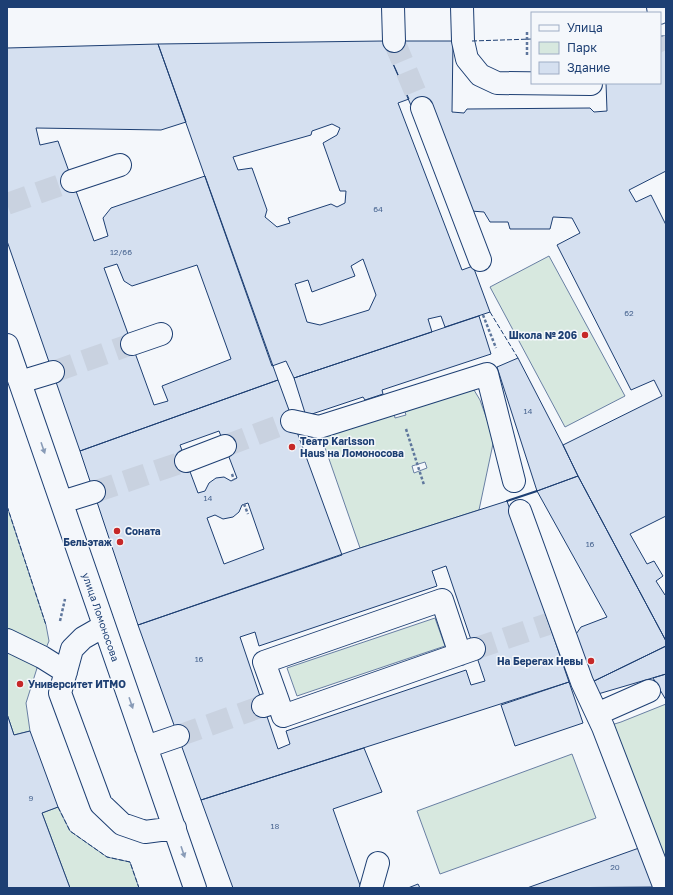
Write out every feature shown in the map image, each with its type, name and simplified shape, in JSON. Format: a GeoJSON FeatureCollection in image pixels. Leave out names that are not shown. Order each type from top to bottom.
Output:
{"type":"FeatureCollection","features":[{"type":"Feature","properties":{"kind":"street"},"geometry":{"type":"LineString","coordinates":[[393,7],[394,41]]}},
{"type":"Feature","properties":{"kind":"street"},"geometry":{"type":"LineString","coordinates":[[462,7],[463,41],[468,59],[480,75],[497,83],[531,83]]}},
{"type":"Feature","properties":{"kind":"street"},"geometry":{"type":"LineString","coordinates":[[422,108],[480,260]]}},
{"type":"Feature","properties":{"kind":"street"},"geometry":{"type":"LineString","coordinates":[[72,181],[120,165]]}},
{"type":"Feature","properties":{"kind":"street"},"geometry":{"type":"LineString","coordinates":[[132,344],[161,334]]}},
{"type":"Feature","properties":{"kind":"street","name":"улица Ломоносова"},"geometry":{"type":"LineString","coordinates":[[7,345],[195,888]]}},
{"type":"Feature","properties":{"kind":"street"},"geometry":{"type":"LineString","coordinates":[[20,382],[53,372]]}},
{"type":"Feature","properties":{"kind":"street"},"geometry":{"type":"LineString","coordinates":[[292,421],[319,427],[487,374],[514,481]]}},
{"type":"Feature","properties":{"kind":"street"},"geometry":{"type":"LineString","coordinates":[[186,461],[225,446]]}},
{"type":"Feature","properties":{"kind":"street"},"geometry":{"type":"LineString","coordinates":[[62,502],[94,492]]}},
{"type":"Feature","properties":{"kind":"street"},"geometry":{"type":"LineString","coordinates":[[520,511],[554,621],[603,727],[665,888]]}},
{"type":"Feature","properties":{"kind":"street"},"geometry":{"type":"LineString","coordinates":[[442,600],[467,652],[283,716],[271,703],[264,662],[442,600]]}},
{"type":"Feature","properties":{"kind":"street"},"geometry":{"type":"LineString","coordinates":[[104,626],[83,638],[72,649],[60,693],[101,804],[122,824],[145,832],[175,828]]}},
{"type":"Feature","properties":{"kind":"street"},"geometry":{"type":"LineString","coordinates":[[7,640],[42,657],[66,672]]}},
{"type":"Feature","properties":{"kind":"street"},"geometry":{"type":"LineString","coordinates":[[596,714],[649,691]]}},
{"type":"Feature","properties":{"kind":"street"},"geometry":{"type":"LineString","coordinates":[[146,747],[178,736]]}},
{"type":"Feature","properties":{"kind":"street"},"geometry":{"type":"LineString","coordinates":[[371,888],[378,863]]}},
{"type":"Feature","properties":{"kind":"path"},"geometry":{"type":"LineString","coordinates":[[397,402],[424,484]]}},
{"type":"Feature","properties":{"kind":"path"},"geometry":{"type":"LineString","coordinates":[[244,504],[248,514]]}},
{"type":"Feature","properties":{"kind":"green space"},"geometry":{"type":"Polygon","coordinates":[[[549,256],[625,396],[565,427],[490,287],[549,256]]]}},
{"type":"Feature","properties":{"kind":"green space"},"geometry":{"type":"Polygon","coordinates":[[[464,387],[474,390],[480,400],[494,439],[479,510],[360,548],[321,436],[393,409],[395,418],[406,415],[403,406],[464,387]],[[425,462],[412,466],[414,473],[427,468],[425,462]]]}},
{"type":"Feature","properties":{"kind":"green space"},"geometry":{"type":"Polygon","coordinates":[[[7,506],[46,625],[49,641],[44,653],[7,633],[7,506]]]}},
{"type":"Feature","properties":{"kind":"green space"},"geometry":{"type":"Polygon","coordinates":[[[435,618],[445,646],[297,696],[287,668],[435,618]]]}},
{"type":"Feature","properties":{"kind":"green space"},"geometry":{"type":"Polygon","coordinates":[[[7,648],[38,665],[26,703],[30,731],[14,735],[7,714],[7,648]]]}},
{"type":"Feature","properties":{"kind":"green space"},"geometry":{"type":"Polygon","coordinates":[[[666,704],[666,872],[608,726],[666,704]]]}},
{"type":"Feature","properties":{"kind":"green space"},"geometry":{"type":"Polygon","coordinates":[[[572,754],[596,818],[440,874],[417,811],[572,754]]]}},
{"type":"Feature","properties":{"kind":"green space"},"geometry":{"type":"Polygon","coordinates":[[[58,807],[70,831],[107,857],[130,862],[139,888],[70,888],[42,813],[58,807]]]}},
{"type":"Feature","properties":{"kind":"building","name":"Школа № 206"},"geometry":{"type":"Polygon","coordinates":[[[661,36],[666,36],[666,171],[629,190],[636,202],[651,195],[666,225],[666,516],[630,534],[647,564],[654,561],[663,576],[656,581],[666,595],[666,641],[563,445],[662,396],[654,380],[631,390],[557,245],[580,233],[572,218],[553,217],[550,229],[510,229],[508,222],[490,222],[484,212],[471,211],[413,110],[383,41],[453,41],[452,112],[464,113],[467,109],[590,108],[594,112],[607,111],[606,84],[661,84],[661,36]]]}},
{"type":"Feature","properties":{"kind":"building"},"geometry":{"type":"Polygon","coordinates":[[[383,41],[409,99],[398,103],[462,270],[473,266],[490,312],[445,327],[441,316],[428,319],[432,332],[294,378],[286,361],[272,366],[158,44],[383,41]],[[332,124],[312,131],[311,135],[233,157],[238,170],[252,168],[267,210],[265,217],[277,227],[290,223],[288,218],[331,204],[337,207],[345,203],[346,191],[340,191],[323,143],[337,135],[340,128],[332,124]],[[363,259],[351,266],[355,276],[312,292],[308,280],[295,284],[307,322],[320,325],[369,310],[376,295],[363,259]]]}},
{"type":"Feature","properties":{"kind":"building"},"geometry":{"type":"Polygon","coordinates":[[[158,44],[186,122],[161,130],[36,128],[40,145],[58,141],[94,241],[108,236],[103,218],[111,208],[205,176],[278,380],[80,451],[7,241],[7,48],[158,44]],[[117,264],[104,268],[154,405],[168,401],[162,386],[231,359],[197,265],[132,286],[124,281],[117,264]]]}},
{"type":"Feature","properties":{"kind":"building"},"geometry":{"type":"Polygon","coordinates":[[[479,316],[491,354],[382,390],[383,394],[365,400],[363,397],[306,416],[294,378],[479,316]]]}},
{"type":"Feature","properties":{"kind":"building"},"geometry":{"type":"Polygon","coordinates":[[[518,358],[578,476],[537,491],[497,367],[518,358]]]}},
{"type":"Feature","properties":{"kind":"building"},"geometry":{"type":"Polygon","coordinates":[[[278,380],[342,555],[138,625],[80,451],[278,380]],[[219,431],[180,445],[198,493],[205,491],[209,483],[216,478],[224,477],[231,481],[237,478],[219,431]],[[248,503],[242,505],[239,512],[233,517],[223,519],[215,515],[207,518],[224,564],[264,549],[248,503]]]}},
{"type":"Feature","properties":{"kind":"building"},"geometry":{"type":"Polygon","coordinates":[[[578,476],[666,641],[666,646],[590,683],[574,637],[581,627],[607,617],[537,491],[578,476]]]}},
{"type":"Feature","properties":{"kind":"building"},"geometry":{"type":"Polygon","coordinates":[[[507,501],[569,682],[201,800],[138,625],[360,548],[507,501]],[[446,566],[432,571],[437,586],[259,646],[255,632],[240,637],[278,749],[290,744],[286,731],[466,670],[471,685],[485,681],[446,566]]]}},
{"type":"Feature","properties":{"kind":"building"},"geometry":{"type":"Polygon","coordinates":[[[666,646],[666,674],[598,694],[590,683],[666,646]]]}},
{"type":"Feature","properties":{"kind":"building"},"geometry":{"type":"Polygon","coordinates":[[[666,674],[666,700],[653,678],[666,674]]]}},
{"type":"Feature","properties":{"kind":"building"},"geometry":{"type":"Polygon","coordinates":[[[569,682],[583,723],[515,746],[501,705],[569,682]]]}},
{"type":"Feature","properties":{"kind":"building"},"geometry":{"type":"Polygon","coordinates":[[[7,714],[14,735],[30,731],[58,807],[42,813],[70,888],[7,888],[7,714]]]}},
{"type":"Feature","properties":{"kind":"building"},"geometry":{"type":"Polygon","coordinates":[[[364,748],[382,792],[333,809],[361,888],[233,888],[201,800],[364,748]]]}},
{"type":"Feature","properties":{"kind":"building"},"geometry":{"type":"Polygon","coordinates":[[[639,848],[653,887],[527,888],[639,848]]]}},
{"type":"Feature","properties":{"kind":"building"},"geometry":{"type":"Polygon","coordinates":[[[418,884],[420,888],[408,888],[418,884]]]}},
{"type":"Feature","properties":{"kind":"tunnel"},"geometry":{"type":"LineString","coordinates":[[661,40],[666,50]]}},
{"type":"Feature","properties":{"kind":"tunnel"},"geometry":{"type":"LineString","coordinates":[[394,41],[422,108]]}},
{"type":"Feature","properties":{"kind":"tunnel"},"geometry":{"type":"LineString","coordinates":[[7,204],[72,181]]}},
{"type":"Feature","properties":{"kind":"tunnel"},"geometry":{"type":"LineString","coordinates":[[53,372],[132,344]]}},
{"type":"Feature","properties":{"kind":"tunnel"},"geometry":{"type":"LineString","coordinates":[[225,446],[292,421]]}},
{"type":"Feature","properties":{"kind":"tunnel"},"geometry":{"type":"LineString","coordinates":[[94,492],[186,461]]}},
{"type":"Feature","properties":{"kind":"tunnel"},"geometry":{"type":"LineString","coordinates":[[474,649],[548,624]]}},
{"type":"Feature","properties":{"kind":"tunnel"},"geometry":{"type":"LineString","coordinates":[[178,736],[263,706]]}},
{"type":"Feature","properties":{"kind":"fence"},"geometry":{"type":"LineString","coordinates":[[472,41],[531,39]]}},
{"type":"Feature","properties":{"kind":"fence"},"geometry":{"type":"LineString","coordinates":[[490,312],[518,358]]}},
{"type":"Feature","properties":{"kind":"fence"},"geometry":{"type":"LineString","coordinates":[[7,506],[46,625]]}},
{"type":"Feature","properties":{"kind":"fence"},"geometry":{"type":"LineString","coordinates":[[58,807],[70,831],[107,857],[130,862],[139,888]]}},
{"type":"Feature","properties":{"kind":"wall"},"geometry":{"type":"LineString","coordinates":[[507,501],[537,491]]}},
{"type":"Feature","properties":{"kind":"place","name":"Школа № 206"},"geometry":{"type":"Point","coordinates":[585,335]}},
{"type":"Feature","properties":{"kind":"place","name":"Театр Karlsson Haus на Ломоносова"},"geometry":{"type":"Point","coordinates":[292,447]}},
{"type":"Feature","properties":{"kind":"place","name":"Соната"},"geometry":{"type":"Point","coordinates":[117,531]}},
{"type":"Feature","properties":{"kind":"place","name":"Бельэтаж"},"geometry":{"type":"Point","coordinates":[120,542]}},
{"type":"Feature","properties":{"kind":"place","name":"На Берегах Невы"},"geometry":{"type":"Point","coordinates":[591,661]}},
{"type":"Feature","properties":{"kind":"place","name":"Университет ИТМО"},"geometry":{"type":"Point","coordinates":[20,684]}}]}
